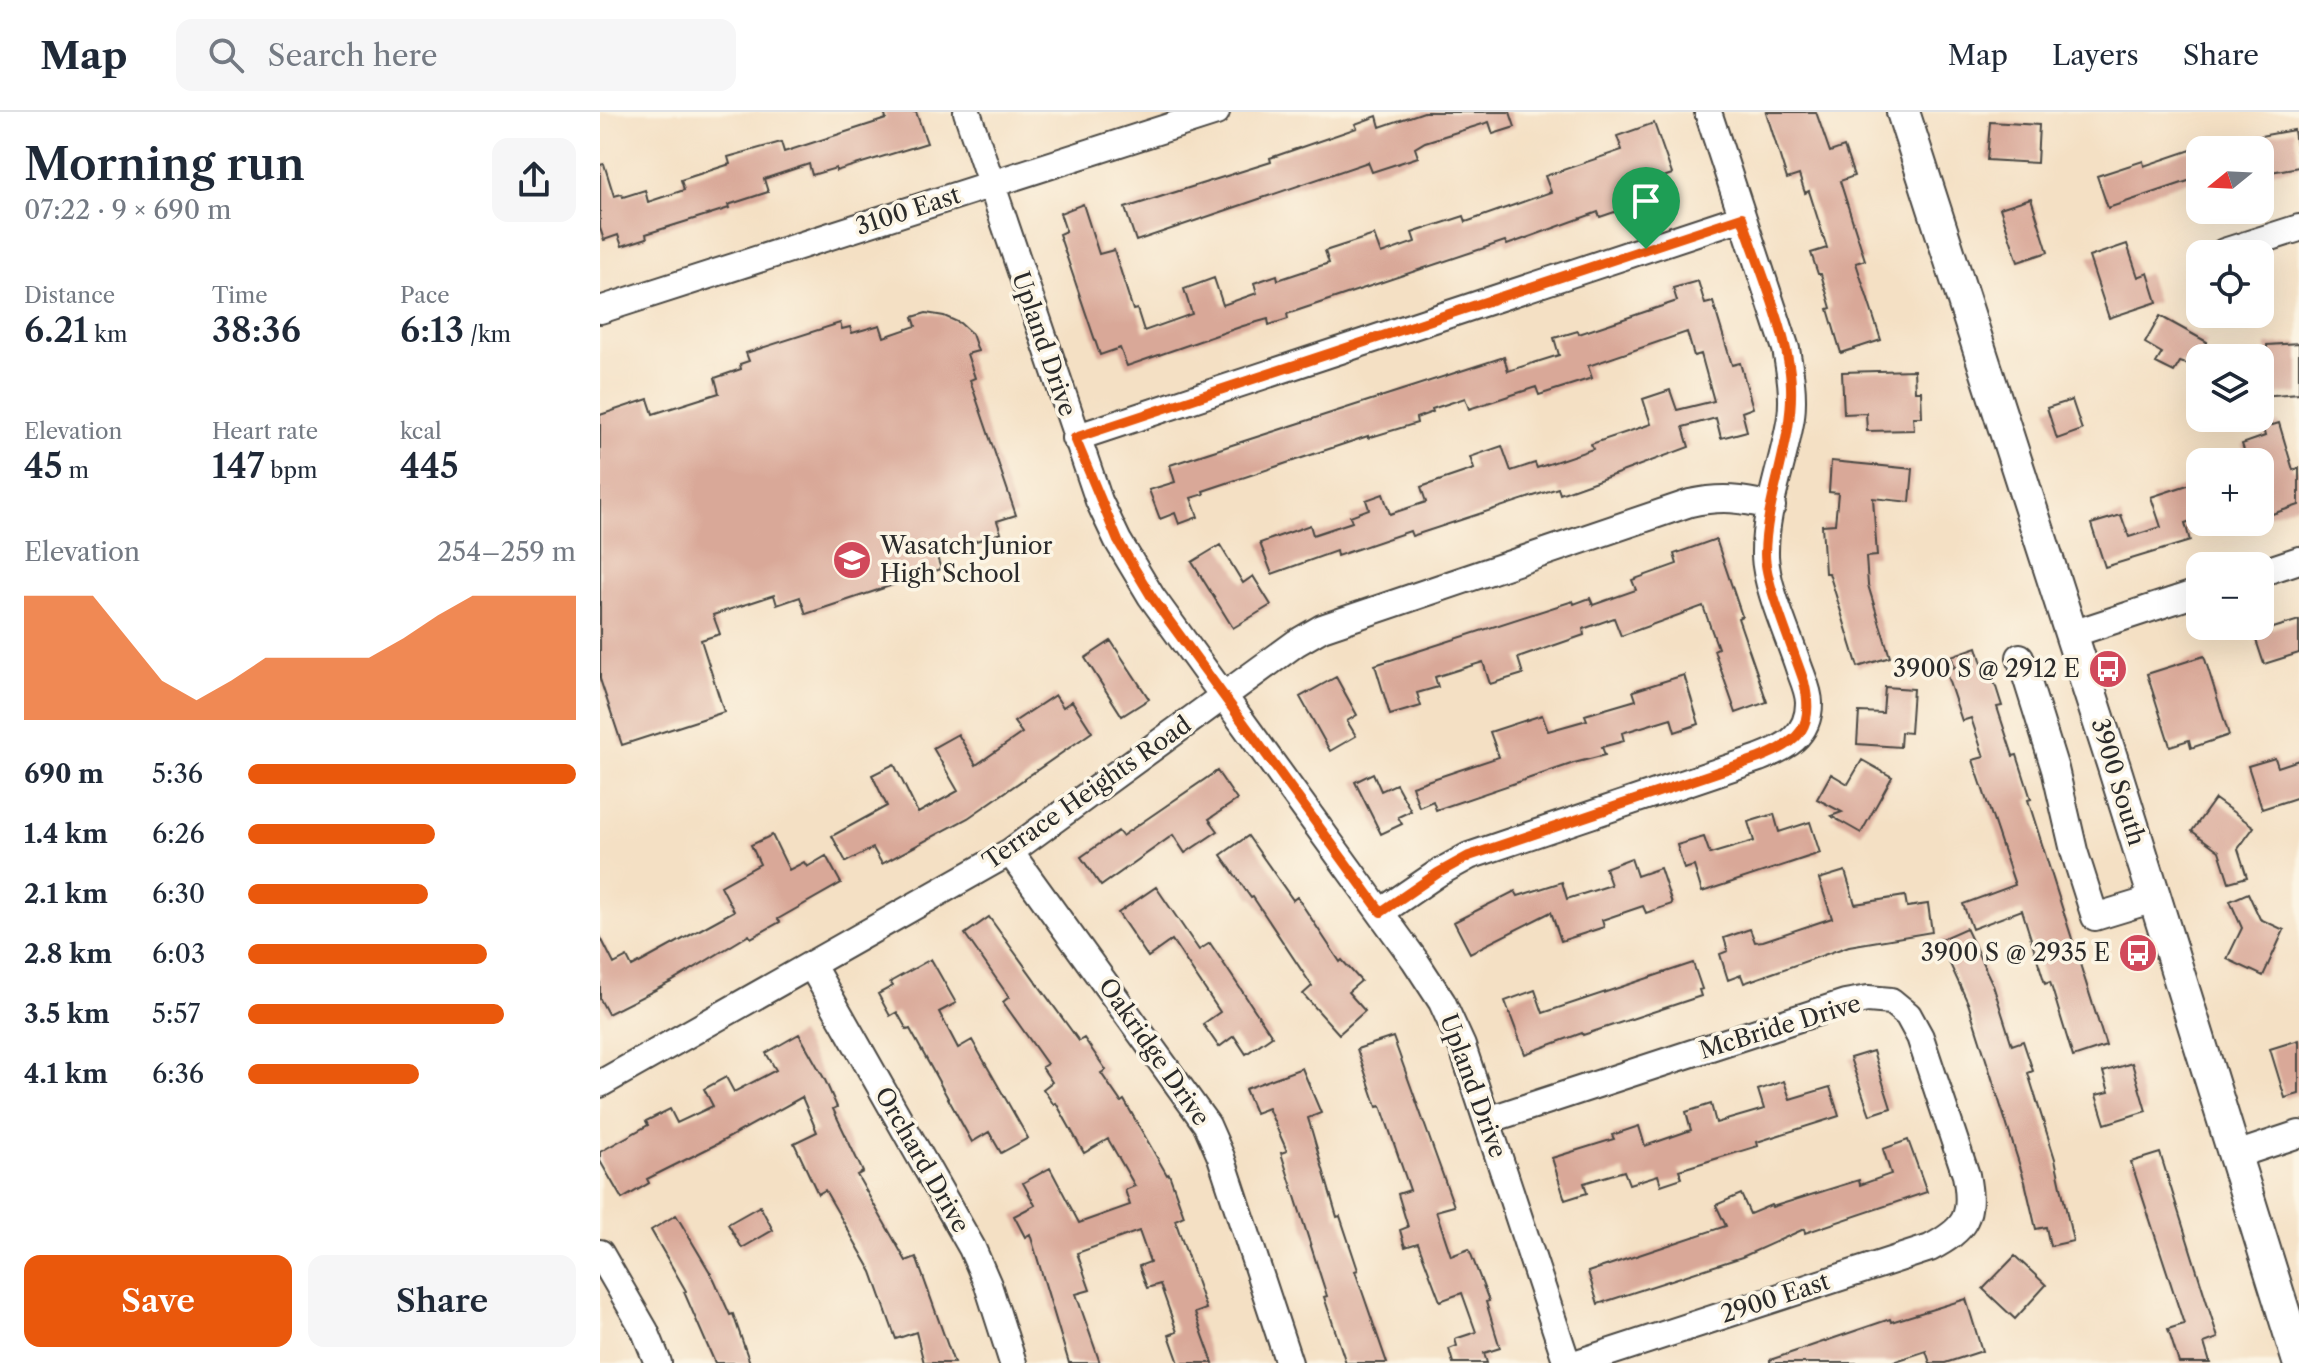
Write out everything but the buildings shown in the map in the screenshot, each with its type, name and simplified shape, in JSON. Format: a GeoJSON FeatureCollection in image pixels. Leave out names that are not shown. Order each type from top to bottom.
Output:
{"type":"FeatureCollection","features":[{"type":"Feature","properties":{"kind":"main road","name":"3900 South"},"geometry":{"type":"LineString","coordinates":[[1903,112],[2072,634],[2299,1362]]}},
{"type":"Feature","properties":{"kind":"street","name":"Upland Drive"},"geometry":{"type":"LineString","coordinates":[[967,112],[1075,438],[1118,541],[1151,596],[1381,912],[1442,1002],[1462,1046],[1488,1120],[1567,1363]]}},
{"type":"Feature","properties":{"kind":"street","name":"3100 East"},"geometry":{"type":"LineString","coordinates":[[600,310],[1216,112]]}},
{"type":"Feature","properties":{"kind":"street"},"geometry":{"type":"LineString","coordinates":[[1381,912],[1469,856],[1785,748],[1797,738],[1806,722],[1809,703],[1804,682],[1765,558],[1791,414],[1786,349],[1708,112]]}},
{"type":"Feature","properties":{"kind":"street"},"geometry":{"type":"LineString","coordinates":[[1075,438],[1742,217]]}},
{"type":"Feature","properties":{"kind":"street"},"geometry":{"type":"LineString","coordinates":[[2262,240],[2299,228]]}},
{"type":"Feature","properties":{"kind":"street","name":"Terrace Heights Road"},"geometry":{"type":"LineString","coordinates":[[600,1084],[1010,852],[1296,643],[1322,628],[1690,503],[1716,497],[1772,506]]}},
{"type":"Feature","properties":{"kind":"street"},"geometry":{"type":"LineString","coordinates":[[2274,568],[2299,560]]}},
{"type":"Feature","properties":{"kind":"street"},"geometry":{"type":"LineString","coordinates":[[2072,634],[2186,597]]}},
{"type":"Feature","properties":{"kind":"street"},"geometry":{"type":"LineString","coordinates":[[2020,657],[2055,769],[2074,851],[2095,917],[2154,899]]}},
{"type":"Feature","properties":{"kind":"street","name":"Oakridge Drive"},"geometry":{"type":"LineString","coordinates":[[1010,852],[1207,1125],[1221,1157],[1289,1363]]}},
{"type":"Feature","properties":{"kind":"street","name":"Orchard Drive"},"geometry":{"type":"LineString","coordinates":[[812,966],[972,1248],[988,1285],[1013,1363]]}},
{"type":"Feature","properties":{"kind":"street","name":"McBride Drive"},"geometry":{"type":"LineString","coordinates":[[1488,1120],[1845,1003],[1868,999],[1891,1001],[1908,1015],[1920,1037],[1966,1175],[1970,1197],[1966,1221]]}},
{"type":"Feature","properties":{"kind":"street"},"geometry":{"type":"LineString","coordinates":[[2233,1156],[2299,1134]]}},
{"type":"Feature","properties":{"kind":"street","name":"2900 East"},"geometry":{"type":"LineString","coordinates":[[1577,1363],[1930,1248],[1951,1237],[1966,1221]]}},
{"type":"Feature","properties":{"kind":"street"},"geometry":{"type":"LineString","coordinates":[[600,1253],[645,1331],[658,1363]]}},
{"type":"Feature","properties":{"kind":"place","name":"Wasatch Junior High School"},"geometry":{"type":"Point","coordinates":[852,560]}},
{"type":"Feature","properties":{"kind":"place","name":"3900 S @ 2912 E"},"geometry":{"type":"Point","coordinates":[2108,669]}},
{"type":"Feature","properties":{"kind":"place","name":"3900 S @ 2935 E"},"geometry":{"type":"Point","coordinates":[2138,953]}},
{"type":"Feature","properties":{"kind":"route"},"geometry":{"type":"LineString","coordinates":[[1742,217],[1786,349],[1791,383],[1791,414],[1765,558],[1804,682],[1809,703],[1806,722],[1797,738],[1785,748],[1469,856],[1381,912],[1151,596],[1118,541],[1075,438],[1646,249],[1742,217]]}}]}
